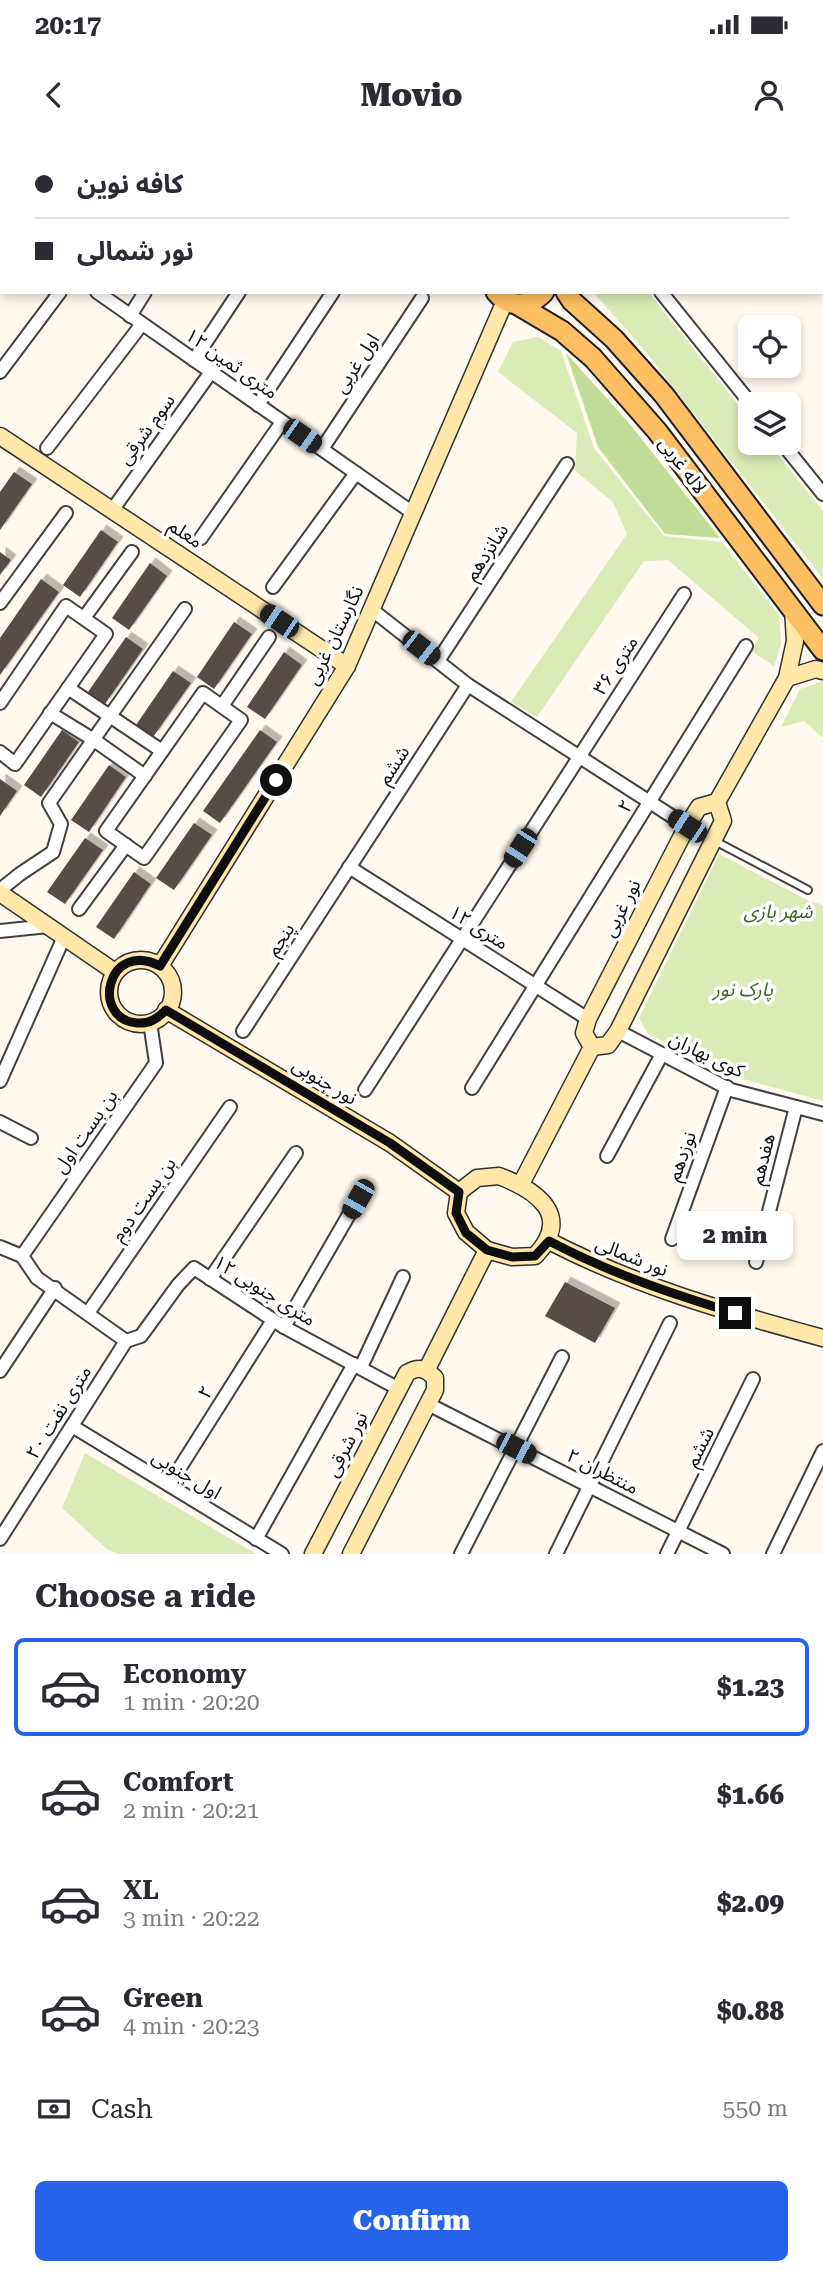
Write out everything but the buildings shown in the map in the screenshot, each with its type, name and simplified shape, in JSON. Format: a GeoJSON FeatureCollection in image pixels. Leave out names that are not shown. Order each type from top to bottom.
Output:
{"type":"FeatureCollection","features":[{"type":"Feature","properties":{"kind":"main road"},"geometry":{"type":"LineString","coordinates":[[64,140],[129,140]]}},
{"type":"Feature","properties":{"kind":"main road"},"geometry":{"type":"LineString","coordinates":[[507,299],[536,300],[542,294]]}},
{"type":"Feature","properties":{"kind":"main road","name":"لاله غربی"},"geometry":{"type":"LineString","coordinates":[[567,294],[614,339],[664,395],[823,605]]}},
{"type":"Feature","properties":{"kind":"main road","name":"لاله غربی"},"geometry":{"type":"LineString","coordinates":[[507,299],[562,331],[593,358],[657,431],[823,650]]}},
{"type":"Feature","properties":{"kind":"street"},"geometry":{"type":"LineString","coordinates":[[0,372],[58,294]]}},
{"type":"Feature","properties":{"kind":"street","name":"۱۲ متری ثمین"},"geometry":{"type":"LineString","coordinates":[[100,294],[413,513]]}},
{"type":"Feature","properties":{"kind":"street"},"geometry":{"type":"LineString","coordinates":[[130,316],[144,294]]}},
{"type":"Feature","properties":{"kind":"street"},"geometry":{"type":"LineString","coordinates":[[194,360],[238,294]]}},
{"type":"Feature","properties":{"kind":"street"},"geometry":{"type":"LineString","coordinates":[[258,405],[332,294]]}},
{"type":"Feature","properties":{"kind":"street"},"geometry":{"type":"LineString","coordinates":[[663,294],[741,392]]}},
{"type":"Feature","properties":{"kind":"street","name":"اول غربی"},"geometry":{"type":"LineString","coordinates":[[322,449],[422,298]]}},
{"type":"Feature","properties":{"kind":"street","name":"نگارستان غربی"},"geometry":{"type":"LineString","coordinates":[[160,966],[347,666],[507,299]]}},
{"type":"Feature","properties":{"kind":"street"},"geometry":{"type":"LineString","coordinates":[[47,448],[142,324]]}},
{"type":"Feature","properties":{"kind":"street","name":"سوم شرقی"},"geometry":{"type":"LineString","coordinates":[[113,509],[211,372]]}},
{"type":"Feature","properties":{"kind":"street"},"geometry":{"type":"LineString","coordinates":[[201,538],[282,422]]}},
{"type":"Feature","properties":{"kind":"street","name":"معلم"},"geometry":{"type":"LineString","coordinates":[[0,436],[347,666]]}},
{"type":"Feature","properties":{"kind":"street"},"geometry":{"type":"LineString","coordinates":[[792,455],[823,494]]}},
{"type":"Feature","properties":{"kind":"street","name":"شانزدهم"},"geometry":{"type":"LineString","coordinates":[[438,661],[567,464]]}},
{"type":"Feature","properties":{"kind":"street"},"geometry":{"type":"LineString","coordinates":[[273,587],[356,473]]}},
{"type":"Feature","properties":{"kind":"street"},"geometry":{"type":"LineString","coordinates":[[0,603],[66,513]]}},
{"type":"Feature","properties":{"kind":"street"},"geometry":{"type":"LineString","coordinates":[[84,618],[132,552]]}},
{"type":"Feature","properties":{"kind":"street","name":"۳۶ متری"},"geometry":{"type":"LineString","coordinates":[[462,939],[684,594]]}},
{"type":"Feature","properties":{"kind":"street"},"geometry":{"type":"LineString","coordinates":[[0,703],[66,606],[106,634],[15,764],[0,752]]}},
{"type":"Feature","properties":{"kind":"street"},"geometry":{"type":"LineString","coordinates":[[115,972],[0,892],[20,874],[53,852],[61,824],[49,803],[186,609]]}},
{"type":"Feature","properties":{"kind":"street"},"geometry":{"type":"LineString","coordinates":[[372,609],[468,685],[687,826]]}},
{"type":"Feature","properties":{"kind":"street","name":"نور غربی"},"geometry":{"type":"LineString","coordinates":[[589,1019],[687,826],[699,807],[717,802],[787,678],[795,640],[793,609]]}},
{"type":"Feature","properties":{"kind":"street"},"geometry":{"type":"LineString","coordinates":[[222,706],[269,637]]}},
{"type":"Feature","properties":{"kind":"street","name":"۲"},"geometry":{"type":"LineString","coordinates":[[472,1088],[746,646]]}},
{"type":"Feature","properties":{"kind":"street"},"geometry":{"type":"LineString","coordinates":[[787,678],[816,668],[823,671]]}},
{"type":"Feature","properties":{"kind":"street","name":"ششم"},"geometry":{"type":"LineString","coordinates":[[349,867],[468,685]]}},
{"type":"Feature","properties":{"kind":"street"},"geometry":{"type":"LineString","coordinates":[[68,688],[162,751]]}},
{"type":"Feature","properties":{"kind":"street"},"geometry":{"type":"LineString","coordinates":[[203,693],[222,706],[241,720],[144,858],[106,831],[203,693]]}},
{"type":"Feature","properties":{"kind":"street"},"geometry":{"type":"LineString","coordinates":[[50,713],[145,776]]}},
{"type":"Feature","properties":{"kind":"street"},"geometry":{"type":"LineString","coordinates":[[592,1047],[608,1045],[618,1031],[715,841],[723,821],[717,802]]}},
{"type":"Feature","properties":{"kind":"street"},"geometry":{"type":"LineString","coordinates":[[79,909],[126,845]]}},
{"type":"Feature","properties":{"kind":"street","name":"۱۲ متری"},"geometry":{"type":"LineString","coordinates":[[349,867],[589,1019]]}},
{"type":"Feature","properties":{"kind":"street","name":"پنجم"},"geometry":{"type":"LineString","coordinates":[[243,1031],[349,867]]}},
{"type":"Feature","properties":{"kind":"street"},"geometry":{"type":"LineString","coordinates":[[0,931],[48,926]]}},
{"type":"Feature","properties":{"kind":"street"},"geometry":{"type":"LineString","coordinates":[[0,1081],[64,937]]}},
{"type":"Feature","properties":{"kind":"street"},"geometry":{"type":"LineString","coordinates":[[365,1090],[462,939]]}},
{"type":"Feature","properties":{"kind":"street"},"geometry":{"type":"LineString","coordinates":[[141,960],[160,966],[171,982],[171,1001],[166,1010],[150,1022],[131,1022],[115,1010],[109,991],[110,981],[115,972],[131,961],[141,960]]}},
{"type":"Feature","properties":{"kind":"street","name":"نور جنوبی"},"geometry":{"type":"LineString","coordinates":[[166,1010],[390,1143],[459,1192]]}},
{"type":"Feature","properties":{"kind":"street"},"geometry":{"type":"LineString","coordinates":[[589,1019],[584,1033],[592,1047]]}},
{"type":"Feature","properties":{"kind":"street","name":"بن بست اول"},"geometry":{"type":"LineString","coordinates":[[22,1256],[156,1063],[150,1022]]}},
{"type":"Feature","properties":{"kind":"street","name":"کوی بهاران"},"geometry":{"type":"LineString","coordinates":[[618,1031],[727,1087],[823,1114]]}},
{"type":"Feature","properties":{"kind":"street"},"geometry":{"type":"LineString","coordinates":[[521,1184],[592,1047]]}},
{"type":"Feature","properties":{"kind":"street"},"geometry":{"type":"LineString","coordinates":[[607,1156],[662,1054]]}},
{"type":"Feature","properties":{"kind":"street","name":"نوزدهم"},"geometry":{"type":"LineString","coordinates":[[672,1239],[727,1087]]}},
{"type":"Feature","properties":{"kind":"street","name":"بن بست دوم"},"geometry":{"type":"LineString","coordinates":[[88,1313],[230,1107]]}},
{"type":"Feature","properties":{"kind":"street","name":"هفدهم"},"geometry":{"type":"LineString","coordinates":[[756,1262],[796,1107]]}},
{"type":"Feature","properties":{"kind":"street"},"geometry":{"type":"LineString","coordinates":[[0,1122],[30,1138]]}},
{"type":"Feature","properties":{"kind":"street"},"geometry":{"type":"LineString","coordinates":[[210,1279],[296,1153]]}},
{"type":"Feature","properties":{"kind":"street"},"geometry":{"type":"LineString","coordinates":[[499,1176],[521,1184],[539,1197],[552,1218],[549,1241],[535,1256],[512,1257],[487,1250],[466,1233],[456,1213],[459,1192],[478,1178],[499,1176]]}},
{"type":"Feature","properties":{"kind":"street","name":"۲"},"geometry":{"type":"LineString","coordinates":[[169,1485],[279,1324],[358,1199]]}},
{"type":"Feature","properties":{"kind":"street","name":"نور شمالی"},"geometry":{"type":"LineString","coordinates":[[549,1241],[591,1264],[636,1282],[823,1338]]}},
{"type":"Feature","properties":{"kind":"street"},"geometry":{"type":"LineString","coordinates":[[0,1247],[22,1256],[37,1278],[55,1288],[126,1341]]}},
{"type":"Feature","properties":{"kind":"street"},"geometry":{"type":"LineString","coordinates":[[351,1554],[435,1390],[435,1378],[427,1369],[487,1250]]}},
{"type":"Feature","properties":{"kind":"street","name":"۱۲ متری جنوبی"},"geometry":{"type":"LineString","coordinates":[[126,1341],[141,1336],[178,1285],[194,1268],[279,1324],[399,1389]]}},
{"type":"Feature","properties":{"kind":"street"},"geometry":{"type":"LineString","coordinates":[[256,1539],[358,1366],[403,1277]]}},
{"type":"Feature","properties":{"kind":"street"},"geometry":{"type":"LineString","coordinates":[[0,1371],[55,1288]]}},
{"type":"Feature","properties":{"kind":"street"},"geometry":{"type":"LineString","coordinates":[[556,1554],[670,1323]]}},
{"type":"Feature","properties":{"kind":"street","name":"۲۰ متری نفت"},"geometry":{"type":"LineString","coordinates":[[0,1539],[126,1341]]}},
{"type":"Feature","properties":{"kind":"street"},"geometry":{"type":"LineString","coordinates":[[461,1554],[562,1357]]}},
{"type":"Feature","properties":{"kind":"street","name":"نور شرقی"},"geometry":{"type":"LineString","coordinates":[[313,1554],[407,1373],[416,1368],[427,1369]]}},
{"type":"Feature","properties":{"kind":"street","name":"ششم"},"geometry":{"type":"LineString","coordinates":[[667,1554],[753,1379]]}},
{"type":"Feature","properties":{"kind":"street","name":"منتظران ۲"},"geometry":{"type":"LineString","coordinates":[[428,1404],[723,1554]]}},
{"type":"Feature","properties":{"kind":"street","name":"اول جنوبی"},"geometry":{"type":"LineString","coordinates":[[72,1426],[282,1554]]}},
{"type":"Feature","properties":{"kind":"street"},"geometry":{"type":"LineString","coordinates":[[773,1554],[823,1451]]}},
{"type":"Feature","properties":{"kind":"lane"},"geometry":{"type":"LineString","coordinates":[[715,841],[808,890]]}},
{"type":"Feature","properties":{"kind":"green space"},"geometry":{"type":"Polygon","coordinates":[[[595,294],[650,294],[738,405],[738,455],[778,455],[823,511],[823,579],[645,351],[595,294]]]}},
{"type":"Feature","properties":{"kind":"green space"},"geometry":{"type":"Polygon","coordinates":[[[538,337],[561,351],[594,448],[664,536],[722,542],[779,615],[781,644],[774,666],[751,651],[759,638],[668,560],[644,561],[537,717],[511,702],[627,534],[613,502],[575,471],[577,433],[498,372],[513,342],[538,337]]]}},
{"type":"Feature","properties":{"kind":"green space"},"geometry":{"type":"Polygon","coordinates":[[[566,353],[628,422],[720,538],[665,534],[598,447],[566,353]]]}},
{"type":"Feature","properties":{"kind":"green space"},"geometry":{"type":"Polygon","coordinates":[[[823,681],[823,738],[804,721],[781,727],[800,689],[823,681]]]}},
{"type":"Feature","properties":{"kind":"green space","name":"پارک نور"},"geometry":{"type":"Polygon","coordinates":[[[719,854],[809,901],[823,905],[823,1101],[736,1077],[648,1034],[639,1018],[719,854]]]}},
{"type":"Feature","properties":{"kind":"green space"},"geometry":{"type":"Polygon","coordinates":[[[85,1453],[256,1554],[118,1554],[107,1549],[62,1508],[85,1453]]]}},
{"type":"Feature","properties":{"kind":"route"},"geometry":{"type":"LineString","coordinates":[[276,780],[160,966],[151,961],[131,961],[115,972],[109,991],[115,1010],[131,1022],[141,1023],[150,1022],[166,1010],[390,1143],[459,1192],[456,1213],[466,1233],[487,1250],[512,1257],[535,1256],[549,1241],[591,1264],[636,1282],[735,1313]]}},
{"type":"Feature","properties":{"kind":"park label","name":"شهر بازی"},"geometry":{"type":"Point","coordinates":[778,911]}}]}
